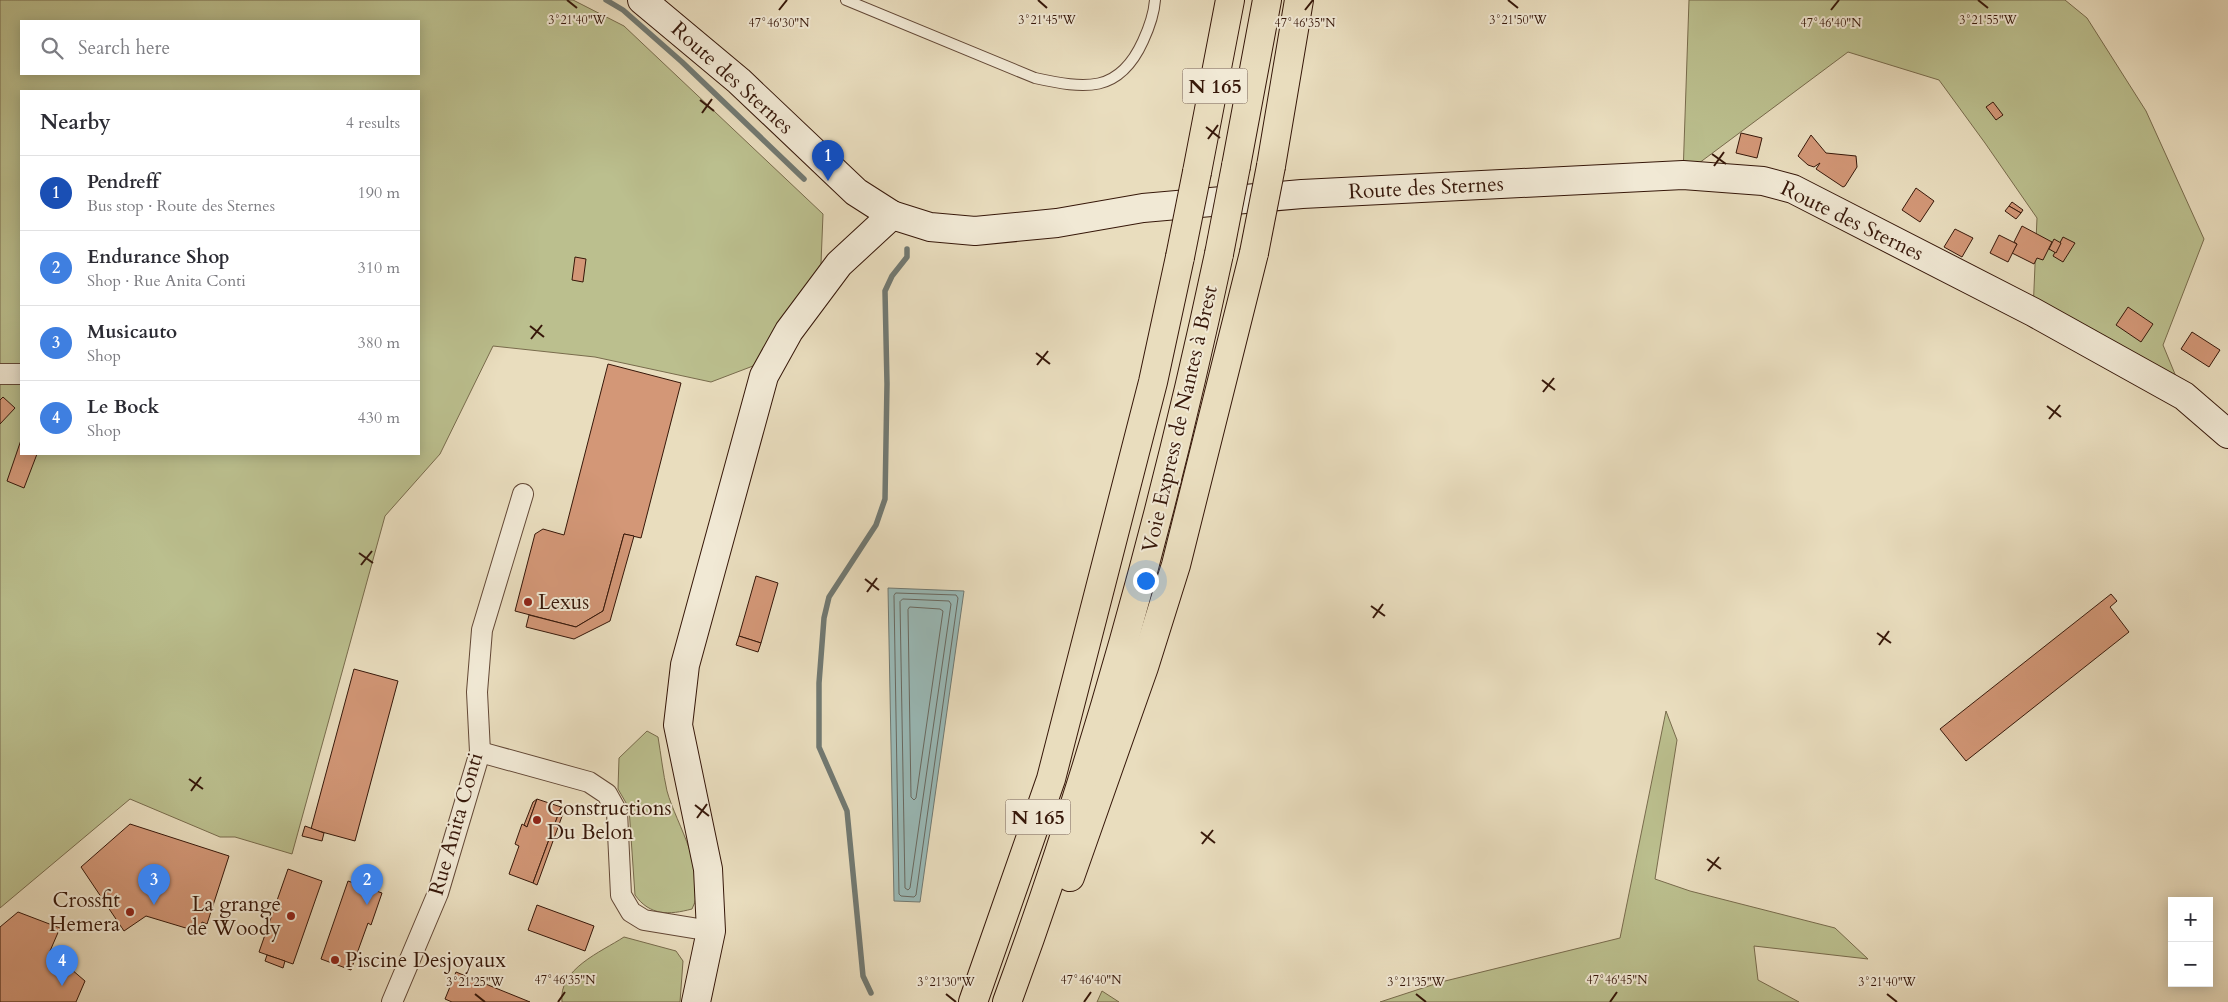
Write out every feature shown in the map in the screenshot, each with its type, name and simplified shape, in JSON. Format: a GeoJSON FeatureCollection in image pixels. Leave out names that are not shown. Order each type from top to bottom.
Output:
{"type":"FeatureCollection","features":[{"type":"Feature","properties":{"kind":"highway","name":"Voie Express de Nantes à Brest"},"geometry":{"type":"LineString","coordinates":[[973,1002],[1051,779],[1153,382],[1180,257],[1230,0]]}},
{"type":"Feature","properties":{"kind":"highway","name":"Voie Express de Nantes à Brest"},"geometry":{"type":"LineString","coordinates":[[1007,1002],[1034,929],[1083,780],[1127,634],[1190,386],[1219,254],[1267,0]]}},
{"type":"Feature","properties":{"kind":"highway"},"geometry":{"type":"LineString","coordinates":[[1034,929],[1067,887],[1144,667],[1176,565],[1254,253],[1271,166],[1299,0]]}},
{"type":"Feature","properties":{"kind":"street","name":"Route des Sternes"},"geometry":{"type":"LineString","coordinates":[[642,0],[739,81],[856,192],[892,215],[930,227],[976,231],[1057,223],[1143,208],[1302,194],[1683,175],[1763,181],[1793,189],[2033,312],[2184,396],[2228,434]]}},
{"type":"Feature","properties":{"kind":"street"},"geometry":{"type":"LineString","coordinates":[[696,1002],[711,930],[708,869],[678,725],[685,665],[764,376],[789,331],[839,264],[892,215]]}},
{"type":"Feature","properties":{"kind":"street"},"geometry":{"type":"LineString","coordinates":[[0,374],[20,374]]}},
{"type":"Feature","properties":{"kind":"street","name":"Rue Anita Conti"},"geometry":{"type":"LineString","coordinates":[[392,1002],[438,893],[480,752],[477,692],[482,630],[523,494]]}},
{"type":"Feature","properties":{"kind":"street"},"geometry":{"type":"LineString","coordinates":[[480,752],[589,782],[608,794],[617,812],[621,895],[631,912],[644,920],[711,930]]}},
{"type":"Feature","properties":{"kind":"lane"},"geometry":{"type":"LineString","coordinates":[[846,0],[1035,78],[1068,85],[1101,84],[1117,78],[1137,54],[1150,25],[1155,0]]}},
{"type":"Feature","properties":{"kind":"green space"},"geometry":{"type":"Polygon","coordinates":[[[0,0],[573,0],[624,26],[823,214],[821,264],[753,366],[711,382],[595,357],[493,346],[440,454],[385,516],[292,854],[235,837],[220,837],[130,799],[0,908],[0,0]]]}},
{"type":"Feature","properties":{"kind":"green space"},"geometry":{"type":"Polygon","coordinates":[[[1689,0],[2065,0],[2087,18],[2146,111],[2204,239],[2163,345],[2184,396],[2033,312],[2037,218],[1939,80],[1848,52],[1683,175],[1689,0]]]}},
{"type":"Feature","properties":{"kind":"green space"},"geometry":{"type":"Polygon","coordinates":[[[1666,711],[1677,740],[1655,879],[1690,891],[1835,928],[1868,959],[1754,946],[1758,980],[1799,1002],[1380,1002],[1441,982],[1620,938],[1666,711]]]}},
{"type":"Feature","properties":{"kind":"green space"},"geometry":{"type":"Polygon","coordinates":[[[647,731],[658,737],[667,791],[694,865],[697,881],[696,896],[692,909],[684,911],[668,913],[654,910],[647,907],[635,895],[629,808],[618,789],[619,758],[647,731]]]}},
{"type":"Feature","properties":{"kind":"green space"},"geometry":{"type":"Polygon","coordinates":[[[624,937],[676,951],[683,961],[680,1002],[562,1002],[563,990],[567,980],[574,971],[593,955],[624,937]]]}},
{"type":"Feature","properties":{"kind":"green space"},"geometry":{"type":"Polygon","coordinates":[[[1102,991],[1119,1002],[1097,1002],[1102,991]]]}},
{"type":"Feature","properties":{"kind":"water"},"geometry":{"type":"Polygon","coordinates":[[[888,588],[964,591],[920,902],[894,901],[888,588]]]}},
{"type":"Feature","properties":{"kind":"building"},"geometry":{"type":"Polygon","coordinates":[[[1993,102],[2003,115],[1996,120],[1986,107],[1993,102]]]}},
{"type":"Feature","properties":{"kind":"building"},"geometry":{"type":"Polygon","coordinates":[[[1741,133],[1762,138],[1757,158],[1736,153],[1741,133]]]}},
{"type":"Feature","properties":{"kind":"building"},"geometry":{"type":"Polygon","coordinates":[[[1811,135],[1826,153],[1856,156],[1857,167],[1845,186],[1843,187],[1816,169],[1820,163],[1814,167],[1808,165],[1798,156],[1811,135]]]}},
{"type":"Feature","properties":{"kind":"building"},"geometry":{"type":"Polygon","coordinates":[[[1916,188],[1934,201],[1920,222],[1902,210],[1916,188]]]}},
{"type":"Feature","properties":{"kind":"building"},"geometry":{"type":"Polygon","coordinates":[[[2012,202],[2023,210],[2021,213],[2009,206],[2012,202]]]}},
{"type":"Feature","properties":{"kind":"building"},"geometry":{"type":"Polygon","coordinates":[[[2009,206],[2021,213],[2016,219],[2005,211],[2009,206]]]}},
{"type":"Feature","properties":{"kind":"building"},"geometry":{"type":"Polygon","coordinates":[[[2022,226],[2052,242],[2043,260],[2037,258],[2034,264],[2012,253],[2017,244],[2014,242],[2022,226]]]}},
{"type":"Feature","properties":{"kind":"building"},"geometry":{"type":"Polygon","coordinates":[[[1955,229],[1973,238],[1962,257],[1944,247],[1955,229]]]}},
{"type":"Feature","properties":{"kind":"building"},"geometry":{"type":"Polygon","coordinates":[[[1999,235],[2017,244],[2008,262],[1990,253],[1999,235]]]}},
{"type":"Feature","properties":{"kind":"building"},"geometry":{"type":"Polygon","coordinates":[[[2063,237],[2075,243],[2063,262],[2053,256],[2063,237]]]}},
{"type":"Feature","properties":{"kind":"building"},"geometry":{"type":"Polygon","coordinates":[[[2054,239],[2061,243],[2056,253],[2049,249],[2054,239]]]}},
{"type":"Feature","properties":{"kind":"building"},"geometry":{"type":"Polygon","coordinates":[[[575,257],[586,259],[583,282],[572,280],[575,257]]]}},
{"type":"Feature","properties":{"kind":"building"},"geometry":{"type":"Polygon","coordinates":[[[2128,307],[2153,324],[2141,342],[2116,325],[2128,307]]]}},
{"type":"Feature","properties":{"kind":"building"},"geometry":{"type":"Polygon","coordinates":[[[2192,332],[2220,350],[2209,367],[2181,349],[2192,332]]]}},
{"type":"Feature","properties":{"kind":"building"},"geometry":{"type":"Polygon","coordinates":[[[608,364],[681,383],[641,538],[624,534],[603,611],[576,627],[515,611],[535,534],[543,529],[564,535],[608,364]]]}},
{"type":"Feature","properties":{"kind":"building"},"geometry":{"type":"Polygon","coordinates":[[[3,397],[15,408],[0,424],[0,400],[3,397]]]}},
{"type":"Feature","properties":{"kind":"building"},"geometry":{"type":"Polygon","coordinates":[[[20,443],[20,455],[37,455],[24,488],[7,481],[20,443]]]}},
{"type":"Feature","properties":{"kind":"building"},"geometry":{"type":"Polygon","coordinates":[[[624,534],[634,536],[610,621],[574,639],[526,627],[529,615],[576,627],[603,611],[624,534]]]}},
{"type":"Feature","properties":{"kind":"building"},"geometry":{"type":"Polygon","coordinates":[[[756,576],[778,583],[761,643],[739,636],[756,576]]]}},
{"type":"Feature","properties":{"kind":"building"},"geometry":{"type":"Polygon","coordinates":[[[2111,594],[2117,601],[2110,607],[2129,632],[1966,761],[1940,729],[2111,594]]]}},
{"type":"Feature","properties":{"kind":"building"},"geometry":{"type":"Polygon","coordinates":[[[739,636],[761,643],[758,652],[736,645],[739,636]]]}},
{"type":"Feature","properties":{"kind":"building"},"geometry":{"type":"Polygon","coordinates":[[[354,669],[398,681],[355,841],[311,829],[354,669]]]}},
{"type":"Feature","properties":{"kind":"building"},"geometry":{"type":"Polygon","coordinates":[[[537,799],[527,827],[524,825],[533,802],[537,799]]]}},
{"type":"Feature","properties":{"kind":"building"},"geometry":{"type":"Polygon","coordinates":[[[537,799],[561,807],[533,883],[509,874],[519,846],[515,844],[522,824],[527,827],[537,799]]]}},
{"type":"Feature","properties":{"kind":"building"},"geometry":{"type":"Polygon","coordinates":[[[561,807],[565,808],[537,885],[533,883],[561,807]]]}},
{"type":"Feature","properties":{"kind":"building"},"geometry":{"type":"Polygon","coordinates":[[[130,824],[229,856],[207,924],[202,922],[199,932],[146,916],[124,931],[81,867],[130,824]]]}},
{"type":"Feature","properties":{"kind":"building"},"geometry":{"type":"Polygon","coordinates":[[[305,826],[324,833],[322,841],[302,836],[305,826]]]}},
{"type":"Feature","properties":{"kind":"building","name":"La grange de Woody"},"geometry":{"type":"Polygon","coordinates":[[[288,869],[322,881],[293,964],[259,952],[288,869]]]}},
{"type":"Feature","properties":{"kind":"building"},"geometry":{"type":"Polygon","coordinates":[[[348,881],[382,893],[371,925],[368,923],[351,970],[321,959],[348,881]]]}},
{"type":"Feature","properties":{"kind":"building"},"geometry":{"type":"Polygon","coordinates":[[[537,905],[594,926],[585,951],[528,930],[537,905]]]}},
{"type":"Feature","properties":{"kind":"building"},"geometry":{"type":"Polygon","coordinates":[[[18,912],[60,928],[50,951],[85,981],[76,1002],[0,1002],[0,927],[18,912]]]}},
{"type":"Feature","properties":{"kind":"building"},"geometry":{"type":"Polygon","coordinates":[[[267,955],[285,961],[283,968],[265,961],[267,955]]]}},
{"type":"Feature","properties":{"kind":"building"},"geometry":{"type":"Polygon","coordinates":[[[456,972],[530,1002],[452,1002],[445,999],[456,972]]]}},
{"type":"Feature","properties":{"kind":"waterway"},"geometry":{"type":"LineString","coordinates":[[606,0],[623,10],[682,62],[804,179]]}},
{"type":"Feature","properties":{"kind":"waterway"},"geometry":{"type":"LineString","coordinates":[[871,993],[863,976],[847,811],[819,747],[819,683],[824,618],[829,597],[876,525],[885,499],[887,384],[885,291],[892,276],[907,257],[907,249]]}},
{"type":"Feature","properties":{"kind":"place","name":"Pendreff"},"geometry":{"type":"Point","coordinates":[828,181]}},
{"type":"Feature","properties":{"kind":"place","name":"Lexus"},"geometry":{"type":"Point","coordinates":[528,602]}},
{"type":"Feature","properties":{"kind":"place","name":"Constructions Du Belon"},"geometry":{"type":"Point","coordinates":[537,820]}},
{"type":"Feature","properties":{"kind":"place","name":"Musicauto"},"geometry":{"type":"Point","coordinates":[154,905]}},
{"type":"Feature","properties":{"kind":"place","name":"Endurance Shop"},"geometry":{"type":"Point","coordinates":[367,905]}},
{"type":"Feature","properties":{"kind":"place","name":"Crossfit Hemera"},"geometry":{"type":"Point","coordinates":[130,912]}},
{"type":"Feature","properties":{"kind":"place","name":"La grange de Woody"},"geometry":{"type":"Point","coordinates":[291,916]}},
{"type":"Feature","properties":{"kind":"place","name":"Piscine Desjoyaux"},"geometry":{"type":"Point","coordinates":[335,960]}},
{"type":"Feature","properties":{"kind":"place","name":"Le Bock"},"geometry":{"type":"Point","coordinates":[62,986]}}]}
